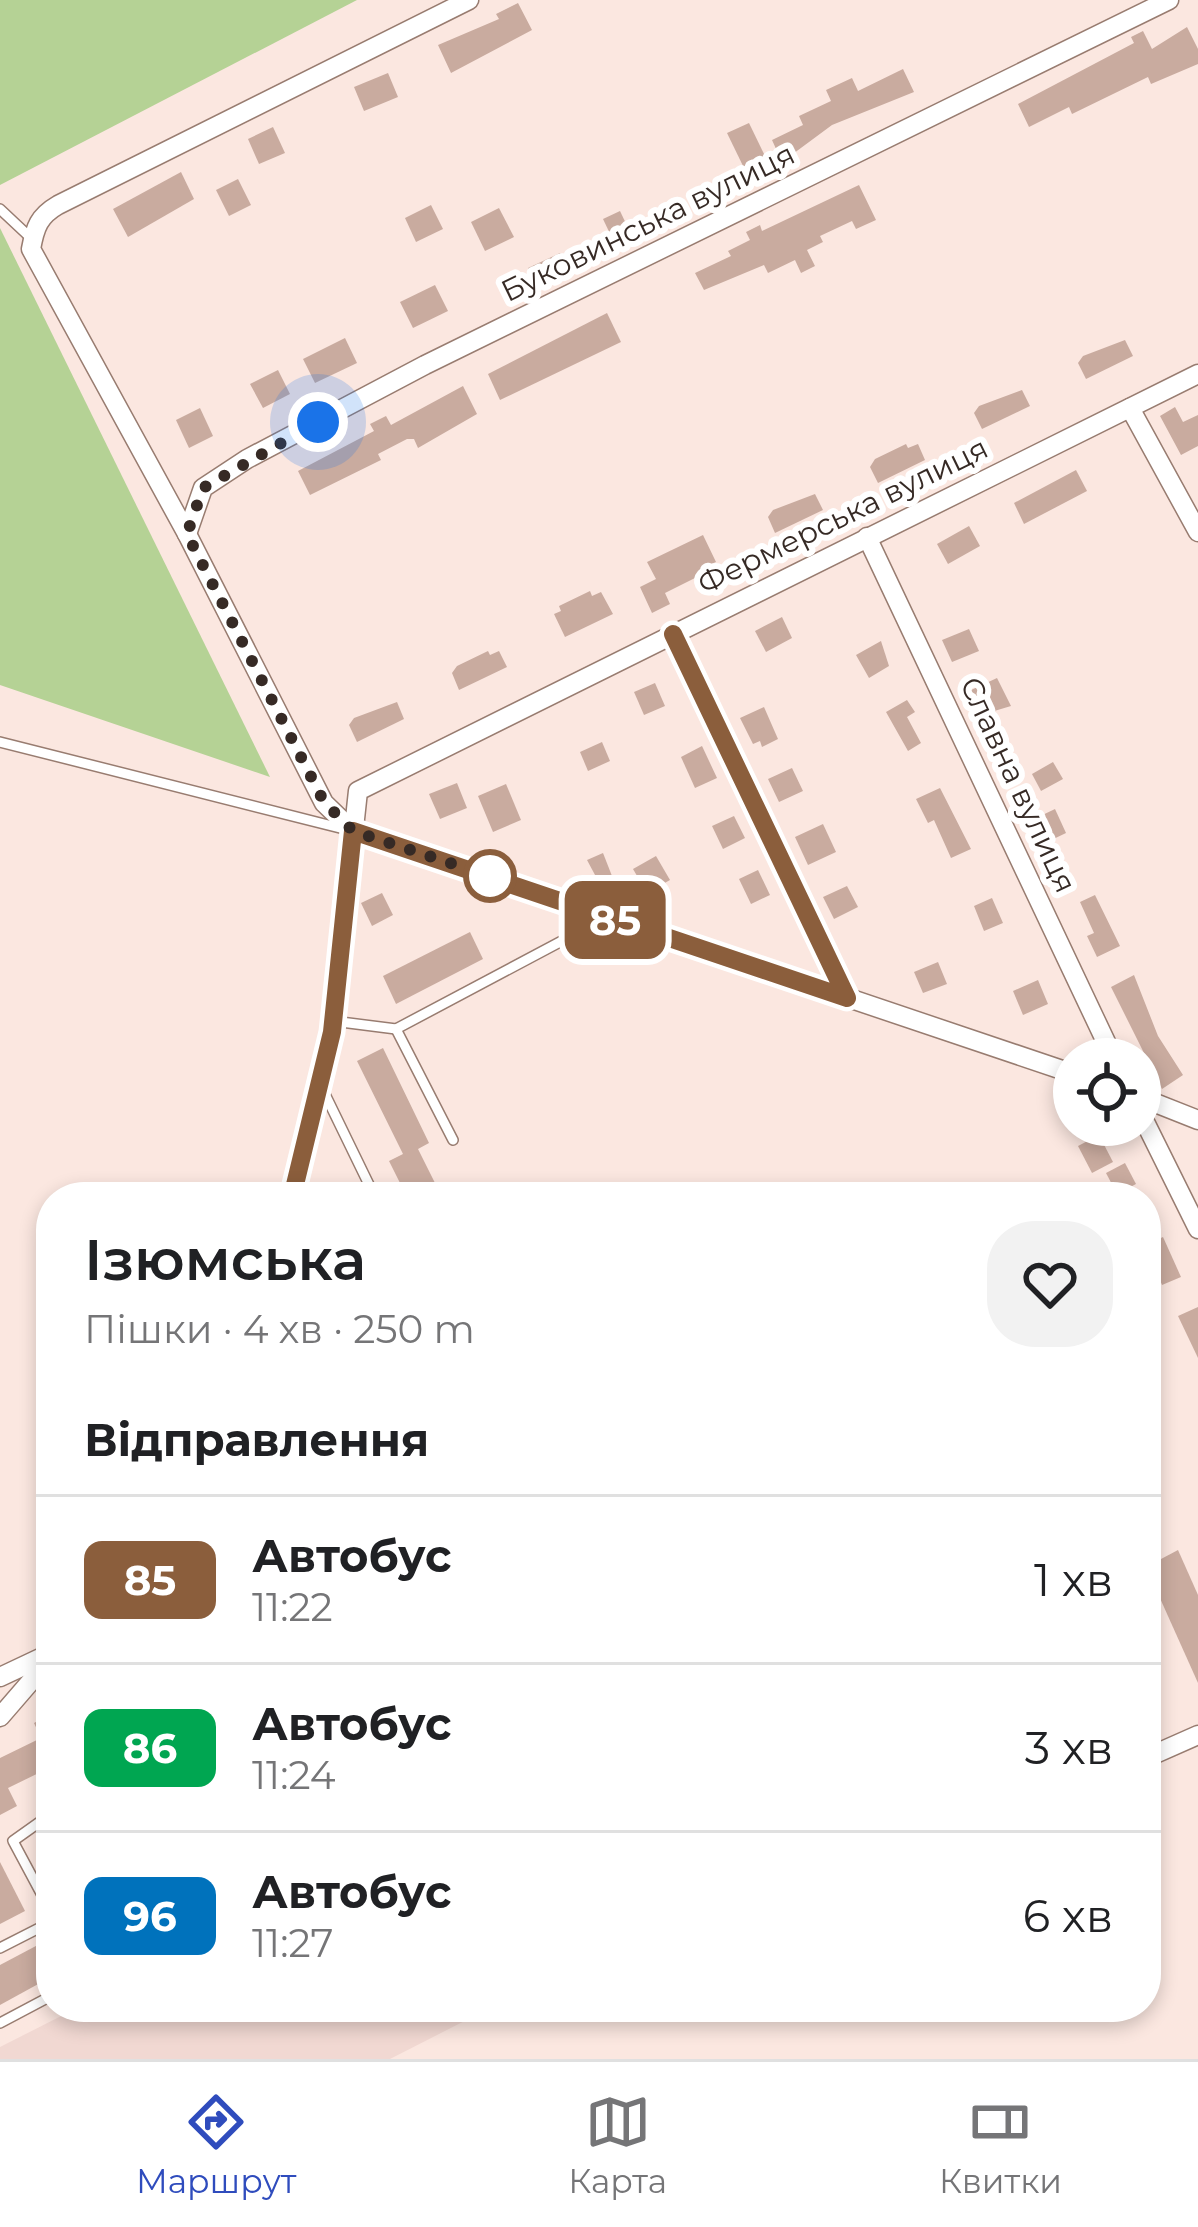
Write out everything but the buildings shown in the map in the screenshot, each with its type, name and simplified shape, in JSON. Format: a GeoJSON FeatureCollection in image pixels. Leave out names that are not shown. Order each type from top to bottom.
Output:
{"type":"FeatureCollection","features":[{"type":"Feature","properties":{"kind":"street"},"geometry":{"type":"LineString","coordinates":[[469,0],[42,214],[31,249],[187,534],[324,802],[353,831],[1053,1068]]}},
{"type":"Feature","properties":{"kind":"street","name":"Буковинська вулиця"},"geometry":{"type":"LineString","coordinates":[[187,534],[203,488],[247,459],[425,365],[1169,0]]}},
{"type":"Feature","properties":{"kind":"street","name":"Фермерська вулиця"},"geometry":{"type":"LineString","coordinates":[[353,831],[358,791],[1198,374]]}},
{"type":"Feature","properties":{"kind":"street"},"geometry":{"type":"LineString","coordinates":[[1130,408],[1198,532]]}},
{"type":"Feature","properties":{"kind":"street","name":"Славна вулиця"},"geometry":{"type":"LineString","coordinates":[[867,537],[1104,1038]]}},
{"type":"Feature","properties":{"kind":"street"},"geometry":{"type":"LineString","coordinates":[[673,634],[847,998]]}},
{"type":"Feature","properties":{"kind":"street"},"geometry":{"type":"LineString","coordinates":[[296,1182],[333,1021],[353,831]]}},
{"type":"Feature","properties":{"kind":"street"},"geometry":{"type":"LineString","coordinates":[[1161,1105],[1198,1120]]}},
{"type":"Feature","properties":{"kind":"street"},"geometry":{"type":"LineString","coordinates":[[1157,1146],[1198,1229]]}},
{"type":"Feature","properties":{"kind":"street"},"geometry":{"type":"LineString","coordinates":[[0,1677],[36,1661]]}},
{"type":"Feature","properties":{"kind":"street"},"geometry":{"type":"LineString","coordinates":[[0,1717],[36,1673]]}},
{"type":"Feature","properties":{"kind":"street"},"geometry":{"type":"LineString","coordinates":[[1161,1752],[1198,1736]]}},
{"type":"Feature","properties":{"kind":"lane"},"geometry":{"type":"LineString","coordinates":[[0,208],[33,240]]}},
{"type":"Feature","properties":{"kind":"lane"},"geometry":{"type":"LineString","coordinates":[[0,742],[353,831]]}},
{"type":"Feature","properties":{"kind":"lane"},"geometry":{"type":"LineString","coordinates":[[333,1021],[396,1029],[607,917]]}},
{"type":"Feature","properties":{"kind":"lane"},"geometry":{"type":"LineString","coordinates":[[396,1029],[453,1140]]}},
{"type":"Feature","properties":{"kind":"lane"},"geometry":{"type":"LineString","coordinates":[[320,1084],[368,1182]]}},
{"type":"Feature","properties":{"kind":"lane"},"geometry":{"type":"LineString","coordinates":[[36,1825],[13,1841],[36,1884]]}},
{"type":"Feature","properties":{"kind":"lane"},"geometry":{"type":"LineString","coordinates":[[0,1948],[36,1930]]}},
{"type":"Feature","properties":{"kind":"lane"},"geometry":{"type":"LineString","coordinates":[[0,2023],[36,2004]]}},
{"type":"Feature","properties":{"kind":"shaded area"},"geometry":{"type":"Polygon","coordinates":[[[49,2022],[463,2022],[390,2059],[0,2059],[0,2047],[49,2022]]]}},
{"type":"Feature","properties":{"kind":"green space"},"geometry":{"type":"Polygon","coordinates":[[[0,0],[357,0],[0,185],[0,0]]]}},
{"type":"Feature","properties":{"kind":"green space"},"geometry":{"type":"Polygon","coordinates":[[[0,228],[270,777],[0,685],[0,228]]]}},
{"type":"Feature","properties":{"kind":"bus line","name":"85"},"geometry":{"type":"LineString","coordinates":[[296,1182],[332,1032],[353,831],[847,998],[673,634]]}},
{"type":"Feature","properties":{"kind":"route"},"geometry":{"type":"LineString","coordinates":[[318,422],[203,488],[187,534],[324,802],[353,831],[490,876]]}}]}
